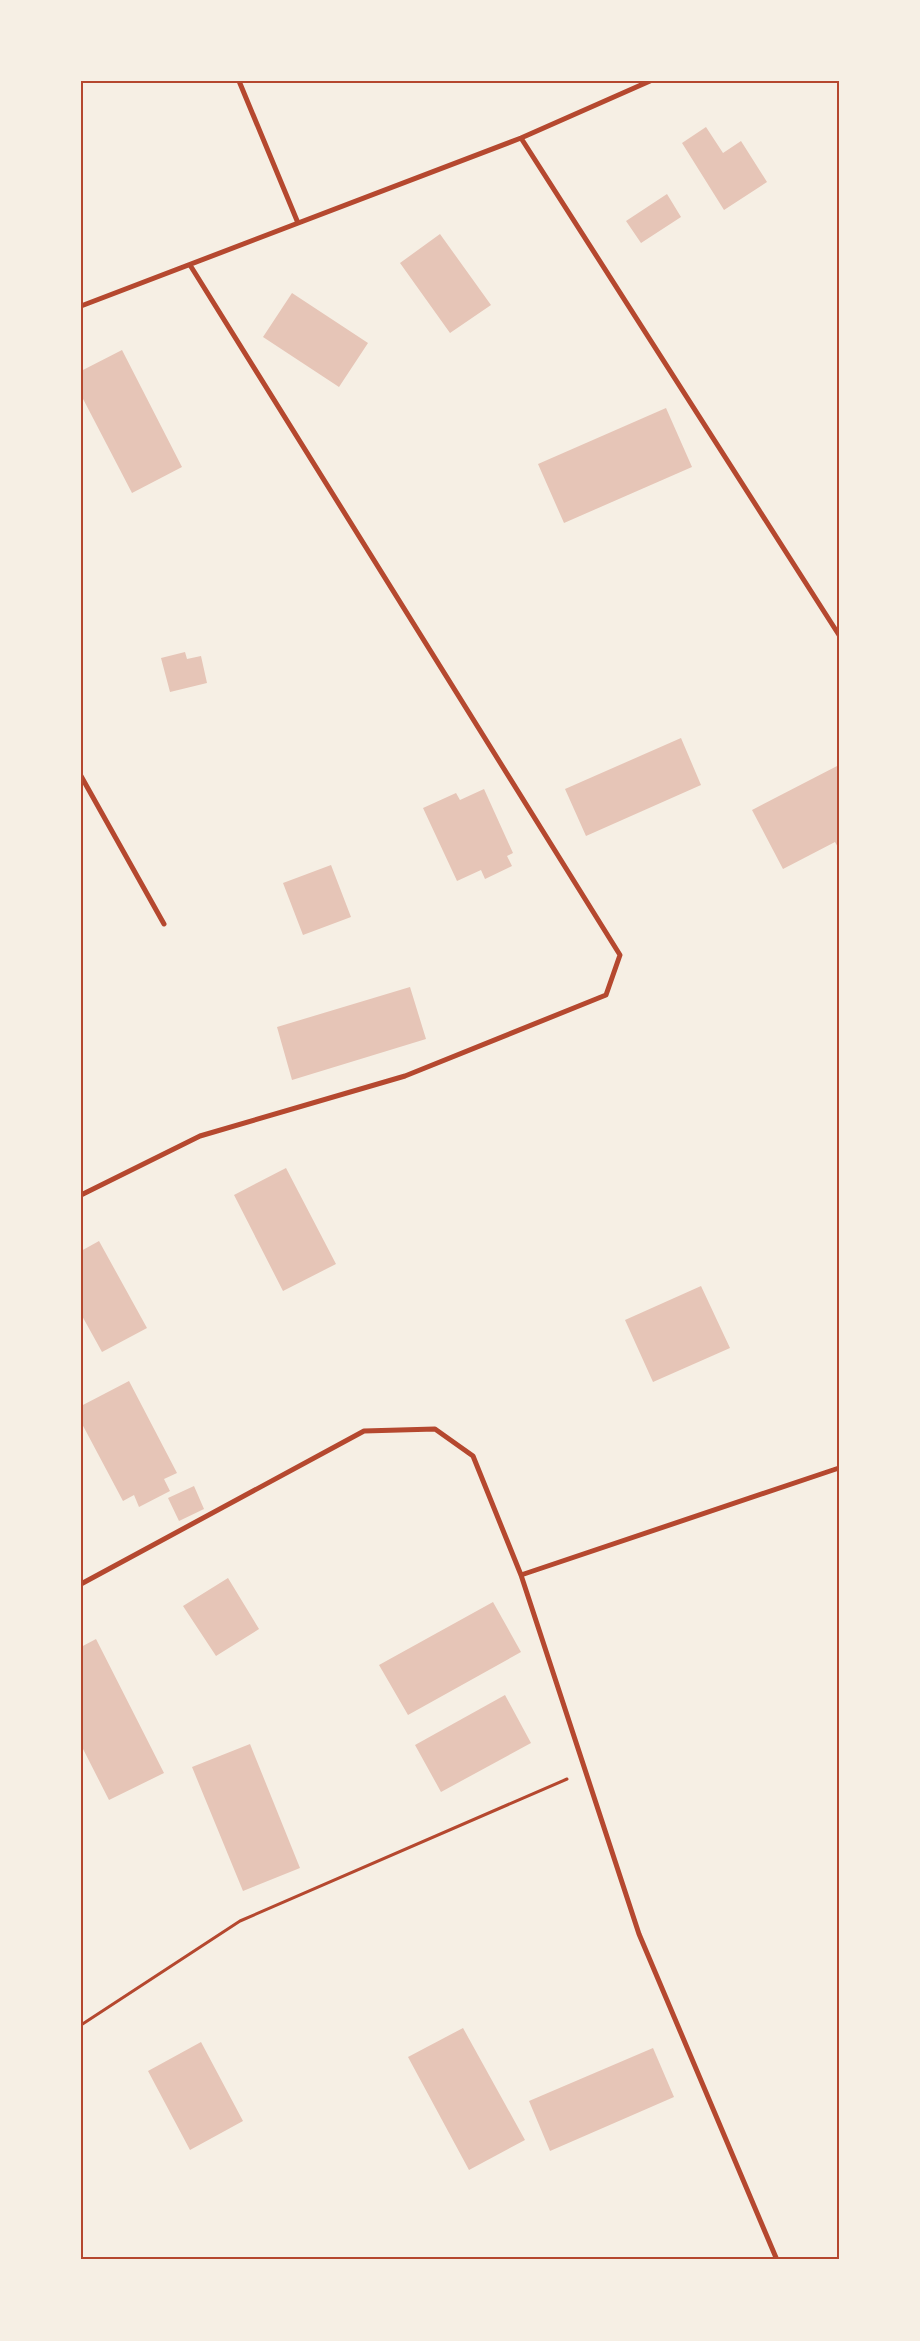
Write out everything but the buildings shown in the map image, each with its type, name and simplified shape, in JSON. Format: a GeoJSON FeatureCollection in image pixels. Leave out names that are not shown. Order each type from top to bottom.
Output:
{"type":"FeatureCollection","features":[{"type":"Feature","properties":{"kind":"street"},"geometry":{"type":"LineString","coordinates":[[239,81],[298,224]]}},
{"type":"Feature","properties":{"kind":"street"},"geometry":{"type":"LineString","coordinates":[[81,306],[521,138],[650,81]]}},
{"type":"Feature","properties":{"kind":"street"},"geometry":{"type":"LineString","coordinates":[[521,138],[839,635]]}},
{"type":"Feature","properties":{"kind":"street"},"geometry":{"type":"LineString","coordinates":[[81,1195],[200,1136],[405,1076],[606,995],[620,955],[190,265]]}},
{"type":"Feature","properties":{"kind":"street"},"geometry":{"type":"LineString","coordinates":[[81,776],[164,924]]}},
{"type":"Feature","properties":{"kind":"street"},"geometry":{"type":"LineString","coordinates":[[81,1584],[364,1432],[436,1429],[473,1456],[521,1575],[639,1934],[777,2260]]}},
{"type":"Feature","properties":{"kind":"street"},"geometry":{"type":"LineString","coordinates":[[521,1575],[839,1468]]}},
{"type":"Feature","properties":{"kind":"path"},"geometry":{"type":"LineString","coordinates":[[81,2026],[240,1921],[586,1771]]}}]}
